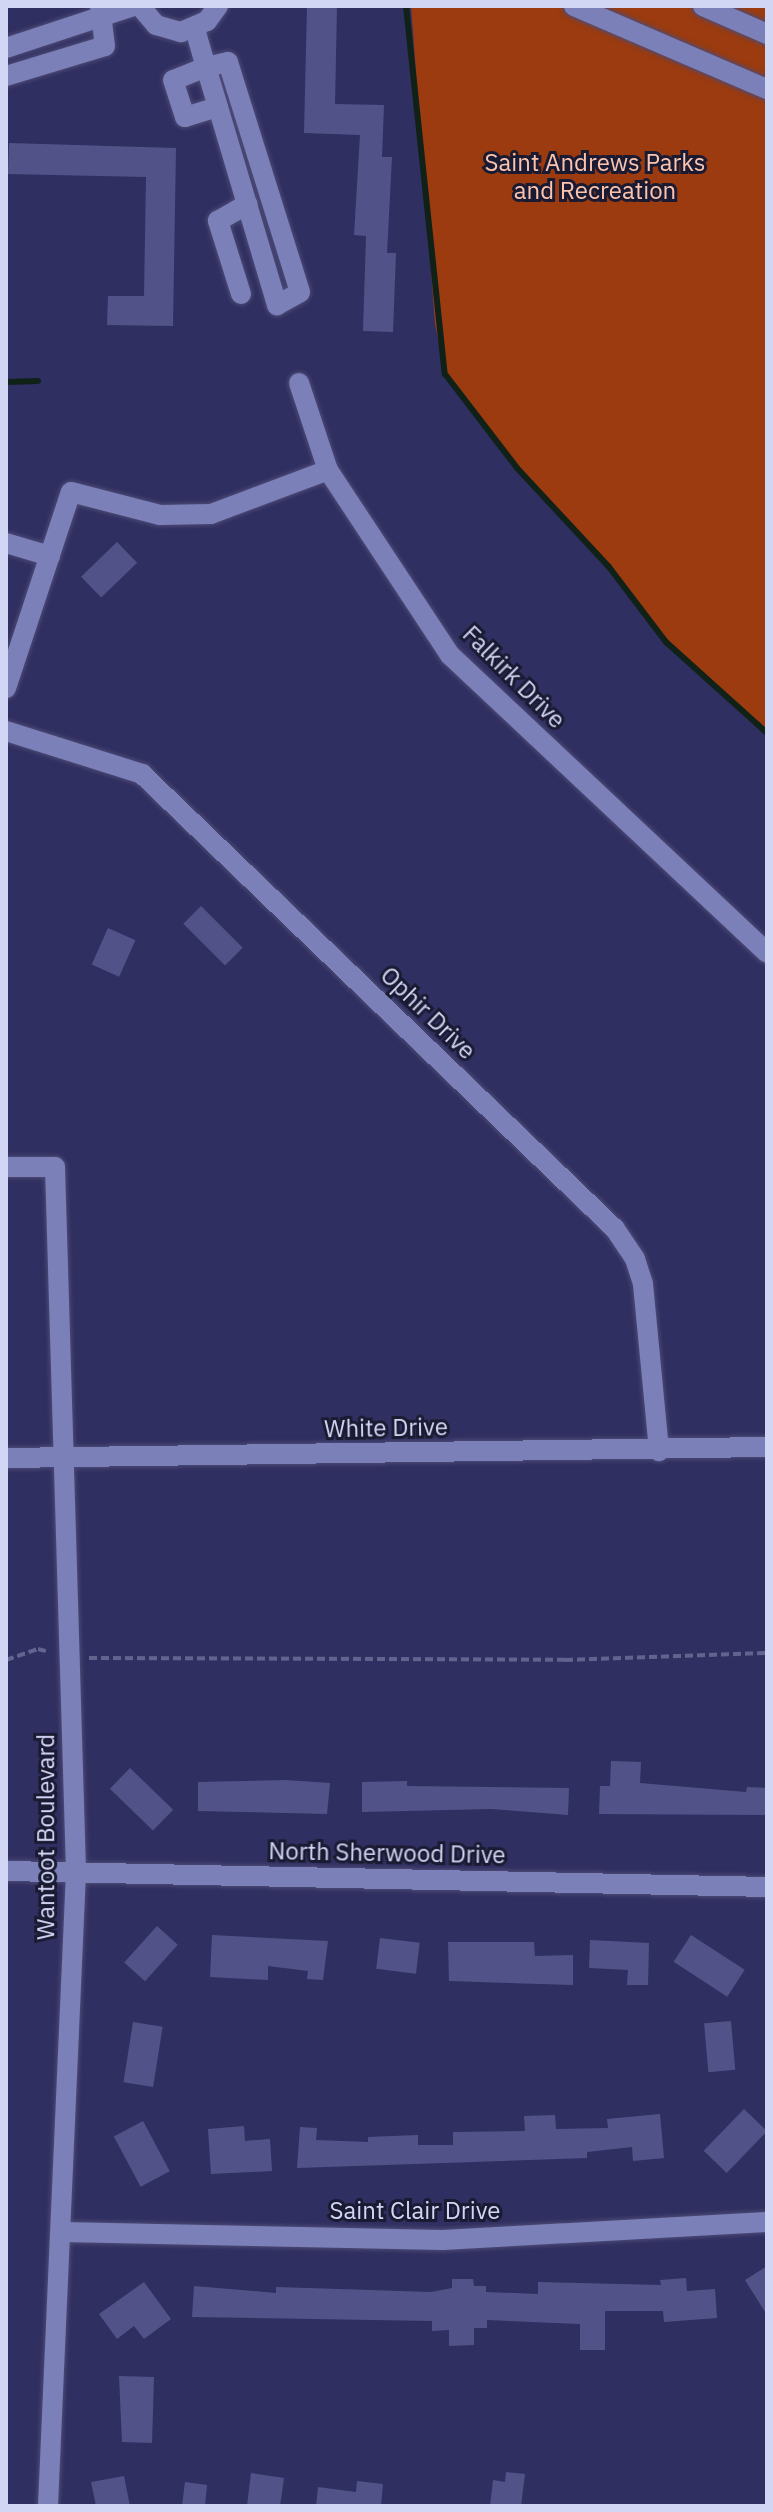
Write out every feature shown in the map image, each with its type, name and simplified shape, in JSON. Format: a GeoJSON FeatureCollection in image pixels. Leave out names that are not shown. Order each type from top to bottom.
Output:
{"type":"FeatureCollection","features":[{"type":"Feature","properties":{"kind":"street"},"geometry":{"type":"LineString","coordinates":[[6,48],[100,12],[137,6],[156,25],[168,31],[195,29],[218,6]]}},
{"type":"Feature","properties":{"kind":"street"},"geometry":{"type":"LineString","coordinates":[[574,6],[767,89]]}},
{"type":"Feature","properties":{"kind":"street"},"geometry":{"type":"LineString","coordinates":[[703,6],[729,11],[767,34]]}},
{"type":"Feature","properties":{"kind":"street"},"geometry":{"type":"LineString","coordinates":[[6,76],[105,46],[100,12]]}},
{"type":"Feature","properties":{"kind":"street"},"geometry":{"type":"LineString","coordinates":[[195,29],[206,67],[218,107],[247,204],[277,305],[300,292],[228,62],[206,67],[173,80],[185,117],[218,107]]}},
{"type":"Feature","properties":{"kind":"street"},"geometry":{"type":"LineString","coordinates":[[241,294],[218,221],[247,204]]}},
{"type":"Feature","properties":{"kind":"street","name":"Falkirk Drive"},"geometry":{"type":"LineString","coordinates":[[299,383],[328,470],[450,655],[767,953]]}},
{"type":"Feature","properties":{"kind":"street"},"geometry":{"type":"LineString","coordinates":[[6,688],[71,492],[160,515],[211,514],[328,470]]}},
{"type":"Feature","properties":{"kind":"street"},"geometry":{"type":"LineString","coordinates":[[6,543],[50,556]]}},
{"type":"Feature","properties":{"kind":"street","name":"Ophir Drive"},"geometry":{"type":"LineString","coordinates":[[6,731],[142,774],[615,1229],[635,1259],[643,1284],[659,1451]]}},
{"type":"Feature","properties":{"kind":"street","name":"Wantoot Boulevard"},"geometry":{"type":"LineString","coordinates":[[6,1167],[55,1167],[60,1458],[76,1872],[48,2506]]}},
{"type":"Feature","properties":{"kind":"street","name":"White Drive"},"geometry":{"type":"LineString","coordinates":[[6,1458],[659,1451],[767,1447]]}},
{"type":"Feature","properties":{"kind":"street","name":"North Sherwood Drive"},"geometry":{"type":"LineString","coordinates":[[6,1871],[767,1887]]}},
{"type":"Feature","properties":{"kind":"street","name":"Saint Clair Drive"},"geometry":{"type":"LineString","coordinates":[[62,2232],[443,2240],[767,2222]]}},
{"type":"Feature","properties":{"kind":"path"},"geometry":{"type":"LineString","coordinates":[[6,1660],[38,1649],[69,1658],[565,1660],[767,1653]]}},
{"type":"Feature","properties":{"kind":"green space","name":"Saint Andrews Parks and Recreation"},"geometry":{"type":"Polygon","coordinates":[[[411,6],[767,6],[767,733],[666,642],[609,567],[517,468],[445,374],[435,324],[411,6]]]}},
{"type":"Feature","properties":{"kind":"building"},"geometry":{"type":"Polygon","coordinates":[[[307,6],[337,6],[335,104],[384,105],[382,157],[392,157],[387,253],[396,253],[393,332],[363,331],[366,236],[354,235],[360,135],[304,133],[307,6]]]}},
{"type":"Feature","properties":{"kind":"building"},"geometry":{"type":"Polygon","coordinates":[[[9,143],[176,148],[173,326],[107,325],[108,296],[144,296],[146,177],[8,174],[9,143]]]}},
{"type":"Feature","properties":{"kind":"building"},"geometry":{"type":"Polygon","coordinates":[[[117,542],[137,563],[101,598],[81,577],[117,542]]]}},
{"type":"Feature","properties":{"kind":"building"},"geometry":{"type":"Polygon","coordinates":[[[201,906],[243,948],[225,965],[183,924],[201,906]]]}},
{"type":"Feature","properties":{"kind":"building"},"geometry":{"type":"Polygon","coordinates":[[[108,928],[135,940],[119,977],[92,965],[108,928]]]}},
{"type":"Feature","properties":{"kind":"building"},"geometry":{"type":"Polygon","coordinates":[[[611,1761],[641,1762],[640,1783],[746,1792],[747,1787],[767,1788],[767,1815],[599,1814],[600,1786],[610,1786],[611,1761]]]}},
{"type":"Feature","properties":{"kind":"building"},"geometry":{"type":"Polygon","coordinates":[[[130,1768],[173,1810],[153,1831],[110,1789],[130,1768]]]}},
{"type":"Feature","properties":{"kind":"building"},"geometry":{"type":"Polygon","coordinates":[[[285,1780],[330,1783],[327,1814],[198,1811],[198,1782],[285,1780]]]}},
{"type":"Feature","properties":{"kind":"building"},"geometry":{"type":"Polygon","coordinates":[[[407,1781],[407,1786],[569,1788],[568,1815],[492,1809],[362,1812],[362,1782],[407,1781]]]}},
{"type":"Feature","properties":{"kind":"building"},"geometry":{"type":"Polygon","coordinates":[[[157,1926],[178,1945],[145,1981],[124,1962],[157,1926]]]}},
{"type":"Feature","properties":{"kind":"building"},"geometry":{"type":"Polygon","coordinates":[[[212,1935],[328,1941],[323,1980],[307,1979],[308,1971],[268,1966],[268,1980],[210,1977],[212,1935]]]}},
{"type":"Feature","properties":{"kind":"building"},"geometry":{"type":"Polygon","coordinates":[[[691,1935],[745,1970],[727,1997],[674,1962],[691,1935]]]}},
{"type":"Feature","properties":{"kind":"building"},"geometry":{"type":"Polygon","coordinates":[[[380,1938],[420,1943],[416,1974],[376,1969],[380,1938]]]}},
{"type":"Feature","properties":{"kind":"building"},"geometry":{"type":"Polygon","coordinates":[[[590,1940],[649,1943],[648,1985],[627,1985],[628,1970],[589,1968],[590,1940]]]}},
{"type":"Feature","properties":{"kind":"building"},"geometry":{"type":"Polygon","coordinates":[[[448,1942],[534,1942],[535,1956],[573,1955],[573,1985],[449,1981],[448,1942]]]}},
{"type":"Feature","properties":{"kind":"building"},"geometry":{"type":"Polygon","coordinates":[[[731,2021],[735,2070],[708,2072],[704,2023],[731,2021]]]}},
{"type":"Feature","properties":{"kind":"building"},"geometry":{"type":"Polygon","coordinates":[[[133,2022],[163,2027],[153,2087],[123,2082],[133,2022]]]}},
{"type":"Feature","properties":{"kind":"building"},"geometry":{"type":"Polygon","coordinates":[[[744,2109],[767,2131],[727,2173],[704,2151],[744,2109]]]}},
{"type":"Feature","properties":{"kind":"building"},"geometry":{"type":"Polygon","coordinates":[[[660,2114],[664,2158],[633,2161],[632,2147],[587,2152],[587,2158],[297,2168],[300,2127],[317,2128],[316,2140],[368,2142],[368,2137],[418,2135],[418,2145],[453,2145],[453,2132],[525,2131],[524,2116],[555,2115],[556,2129],[608,2128],[607,2119],[660,2114]]]}},
{"type":"Feature","properties":{"kind":"building"},"geometry":{"type":"Polygon","coordinates":[[[143,2121],[170,2171],[141,2187],[114,2136],[143,2121]]]}},
{"type":"Feature","properties":{"kind":"building"},"geometry":{"type":"Polygon","coordinates":[[[244,2126],[245,2141],[270,2139],[272,2171],[211,2174],[208,2129],[244,2126]]]}},
{"type":"Feature","properties":{"kind":"building"},"geometry":{"type":"Polygon","coordinates":[[[767,2266],[767,2315],[745,2280],[767,2266]]]}},
{"type":"Feature","properties":{"kind":"building"},"geometry":{"type":"Polygon","coordinates":[[[686,2278],[687,2291],[715,2289],[717,2318],[664,2322],[663,2311],[605,2311],[605,2350],[580,2350],[580,2324],[487,2320],[487,2328],[474,2328],[474,2345],[449,2346],[449,2330],[432,2331],[432,2321],[192,2317],[194,2286],[276,2293],[276,2287],[431,2292],[452,2288],[452,2279],[473,2279],[474,2286],[486,2286],[486,2292],[538,2294],[538,2282],[661,2285],[660,2280],[686,2278]]]}},
{"type":"Feature","properties":{"kind":"building"},"geometry":{"type":"Polygon","coordinates":[[[144,2282],[171,2319],[144,2339],[134,2326],[117,2339],[99,2314],[144,2282]]]}},
{"type":"Feature","properties":{"kind":"building"},"geometry":{"type":"Polygon","coordinates":[[[119,2376],[154,2377],[152,2443],[122,2442],[119,2376]]]}},
{"type":"Feature","properties":{"kind":"building"},"geometry":{"type":"Polygon","coordinates":[[[506,2472],[525,2474],[521,2506],[490,2506],[493,2480],[505,2482],[506,2472]]]}},
{"type":"Feature","properties":{"kind":"building"},"geometry":{"type":"Polygon","coordinates":[[[251,2473],[284,2478],[280,2506],[247,2506],[251,2473]]]}},
{"type":"Feature","properties":{"kind":"building"},"geometry":{"type":"Polygon","coordinates":[[[124,2476],[130,2506],[96,2506],[91,2482],[124,2476]]]}},
{"type":"Feature","properties":{"kind":"building"},"geometry":{"type":"Polygon","coordinates":[[[357,2481],[383,2484],[381,2506],[316,2506],[318,2487],[356,2492],[357,2481]]]}},
{"type":"Feature","properties":{"kind":"building"},"geometry":{"type":"Polygon","coordinates":[[[185,2482],[207,2485],[205,2506],[182,2506],[185,2482]]]}},
{"type":"Feature","properties":{"kind":"waterway"},"geometry":{"type":"LineString","coordinates":[[406,6],[445,374],[517,468],[609,567],[666,642],[767,733]]}},
{"type":"Feature","properties":{"kind":"waterway"},"geometry":{"type":"LineString","coordinates":[[6,382],[38,381]]}}]}
